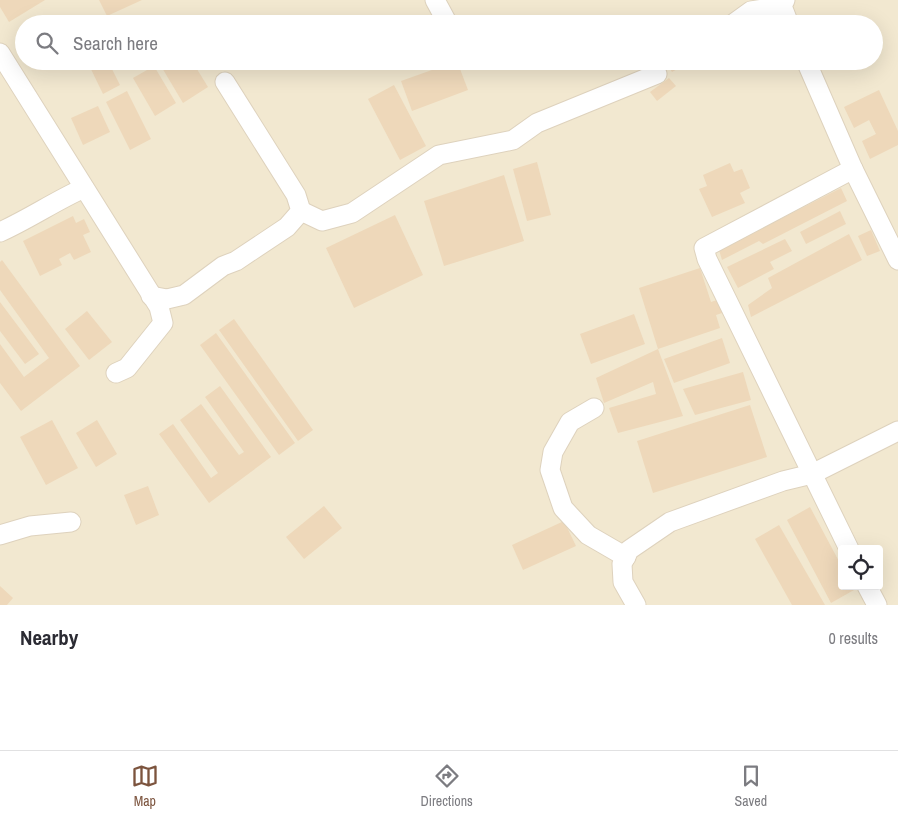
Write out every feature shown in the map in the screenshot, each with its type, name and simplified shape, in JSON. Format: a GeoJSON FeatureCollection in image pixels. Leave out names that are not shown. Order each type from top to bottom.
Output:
{"type":"FeatureCollection","features":[{"type":"Feature","properties":{"kind":"street"},"geometry":{"type":"LineString","coordinates":[[435,0],[443,15]]}},
{"type":"Feature","properties":{"kind":"street"},"geometry":{"type":"LineString","coordinates":[[746,15],[752,11],[783,3]]}},
{"type":"Feature","properties":{"kind":"street"},"geometry":{"type":"LineString","coordinates":[[0,53],[159,308],[163,323],[127,368],[116,373]]}},
{"type":"Feature","properties":{"kind":"street"},"geometry":{"type":"LineString","coordinates":[[810,70],[853,169],[898,260]]}},
{"type":"Feature","properties":{"kind":"street"},"geometry":{"type":"LineString","coordinates":[[301,212],[322,221],[352,213],[439,155],[512,140],[537,123],[657,74]]}},
{"type":"Feature","properties":{"kind":"street"},"geometry":{"type":"LineString","coordinates":[[225,82],[296,195],[301,212]]}},
{"type":"Feature","properties":{"kind":"street"},"geometry":{"type":"LineString","coordinates":[[847,545],[707,260],[704,248],[853,169]]}},
{"type":"Feature","properties":{"kind":"street"},"geometry":{"type":"LineString","coordinates":[[0,232],[25,221],[46,207],[84,188]]}},
{"type":"Feature","properties":{"kind":"street"},"geometry":{"type":"LineString","coordinates":[[151,296],[167,299],[184,295],[200,286],[223,266],[236,261],[287,228],[301,212]]}},
{"type":"Feature","properties":{"kind":"street"},"geometry":{"type":"LineString","coordinates":[[594,408],[570,422],[553,452],[550,470],[563,508],[588,535],[626,557]]}},
{"type":"Feature","properties":{"kind":"street"},"geometry":{"type":"LineString","coordinates":[[636,605],[623,582],[622,564],[629,550],[670,522],[783,482],[812,474],[898,431]]}},
{"type":"Feature","properties":{"kind":"street"},"geometry":{"type":"LineString","coordinates":[[0,535],[30,526],[70,522]]}},
{"type":"Feature","properties":{"kind":"street"},"geometry":{"type":"LineString","coordinates":[[870,590],[877,605]]}},
{"type":"Feature","properties":{"kind":"shaded area"},"geometry":{"type":"Polygon","coordinates":[[[0,0],[898,0],[898,605],[0,605],[0,0]]]}},
{"type":"Feature","properties":{"kind":"building"},"geometry":{"type":"Polygon","coordinates":[[[0,0],[45,0],[20,15],[15,15],[15,18],[9,22],[0,7],[0,0]]]}},
{"type":"Feature","properties":{"kind":"building"},"geometry":{"type":"Polygon","coordinates":[[[99,0],[142,0],[109,15],[106,15],[99,0]]]}},
{"type":"Feature","properties":{"kind":"building"},"geometry":{"type":"Polygon","coordinates":[[[91,70],[112,70],[120,85],[103,94],[91,70]]]}},
{"type":"Feature","properties":{"kind":"building"},"geometry":{"type":"Polygon","coordinates":[[[147,70],[156,70],[176,103],[155,116],[133,78],[147,70]]]}},
{"type":"Feature","properties":{"kind":"building"},"geometry":{"type":"Polygon","coordinates":[[[163,70],[198,70],[208,87],[183,103],[163,70]]]}},
{"type":"Feature","properties":{"kind":"building"},"geometry":{"type":"Polygon","coordinates":[[[432,70],[460,70],[468,90],[412,111],[401,81],[432,70]]]}},
{"type":"Feature","properties":{"kind":"building"},"geometry":{"type":"Polygon","coordinates":[[[669,78],[676,86],[657,101],[650,92],[669,78]]]}},
{"type":"Feature","properties":{"kind":"building"},"geometry":{"type":"Polygon","coordinates":[[[394,85],[426,146],[400,160],[368,99],[394,85]]]}},
{"type":"Feature","properties":{"kind":"building"},"geometry":{"type":"Polygon","coordinates":[[[879,90],[898,131],[898,145],[870,159],[862,141],[876,134],[869,120],[854,128],[844,107],[879,90]]]}},
{"type":"Feature","properties":{"kind":"building"},"geometry":{"type":"Polygon","coordinates":[[[127,91],[151,139],[130,150],[106,102],[127,91]]]}},
{"type":"Feature","properties":{"kind":"building"},"geometry":{"type":"Polygon","coordinates":[[[98,106],[110,132],[83,145],[71,118],[98,106]]]}},
{"type":"Feature","properties":{"kind":"building"},"geometry":{"type":"Polygon","coordinates":[[[537,162],[551,215],[527,221],[513,169],[537,162]]]}},
{"type":"Feature","properties":{"kind":"building"},"geometry":{"type":"Polygon","coordinates":[[[730,163],[734,172],[742,169],[750,188],[740,193],[745,203],[712,217],[699,189],[707,186],[703,175],[730,163]]]}},
{"type":"Feature","properties":{"kind":"building"},"geometry":{"type":"Polygon","coordinates":[[[504,175],[524,241],[444,266],[424,201],[504,175]]]}},
{"type":"Feature","properties":{"kind":"building"},"geometry":{"type":"Polygon","coordinates":[[[841,188],[847,201],[763,244],[759,241],[722,260],[719,250],[841,188]]]}},
{"type":"Feature","properties":{"kind":"building"},"geometry":{"type":"Polygon","coordinates":[[[840,211],[846,224],[806,244],[800,232],[840,211]]]}},
{"type":"Feature","properties":{"kind":"building"},"geometry":{"type":"Polygon","coordinates":[[[395,215],[423,275],[354,308],[326,248],[395,215]]]}},
{"type":"Feature","properties":{"kind":"building"},"geometry":{"type":"Polygon","coordinates":[[[73,216],[76,223],[84,219],[90,232],[83,235],[91,252],[74,260],[70,253],[59,259],[62,265],[40,276],[23,241],[73,216]]]}},
{"type":"Feature","properties":{"kind":"building"},"geometry":{"type":"Polygon","coordinates":[[[871,230],[880,251],[867,256],[858,236],[871,230]]]}},
{"type":"Feature","properties":{"kind":"building"},"geometry":{"type":"Polygon","coordinates":[[[849,234],[862,260],[751,317],[748,305],[772,288],[768,278],[849,234]]]}},
{"type":"Feature","properties":{"kind":"building"},"geometry":{"type":"Polygon","coordinates":[[[785,239],[792,251],[770,262],[774,269],[738,288],[727,267],[785,239]]]}},
{"type":"Feature","properties":{"kind":"building"},"geometry":{"type":"Polygon","coordinates":[[[2,260],[80,366],[21,411],[0,383],[0,344],[24,377],[49,358],[0,290],[0,262],[2,260]]]}},
{"type":"Feature","properties":{"kind":"building"},"geometry":{"type":"Polygon","coordinates":[[[700,268],[711,302],[720,299],[725,312],[716,315],[720,328],[658,349],[639,288],[700,268]]]}},
{"type":"Feature","properties":{"kind":"building"},"geometry":{"type":"Polygon","coordinates":[[[0,302],[39,354],[25,364],[0,331],[0,302]]]}},
{"type":"Feature","properties":{"kind":"building"},"geometry":{"type":"Polygon","coordinates":[[[87,311],[112,342],[89,360],[65,329],[87,311]]]}},
{"type":"Feature","properties":{"kind":"building"},"geometry":{"type":"Polygon","coordinates":[[[634,314],[645,344],[591,364],[580,334],[634,314]]]}},
{"type":"Feature","properties":{"kind":"building"},"geometry":{"type":"Polygon","coordinates":[[[234,319],[313,430],[298,441],[219,330],[234,319]]]}},
{"type":"Feature","properties":{"kind":"building"},"geometry":{"type":"Polygon","coordinates":[[[216,333],[295,443],[279,455],[200,345],[216,333]]]}},
{"type":"Feature","properties":{"kind":"building"},"geometry":{"type":"Polygon","coordinates":[[[722,338],[730,363],[674,383],[664,359],[722,338]]]}},
{"type":"Feature","properties":{"kind":"building"},"geometry":{"type":"Polygon","coordinates":[[[658,349],[683,416],[618,433],[609,408],[656,394],[653,382],[604,403],[596,378],[658,349]]]}},
{"type":"Feature","properties":{"kind":"building"},"geometry":{"type":"Polygon","coordinates":[[[743,372],[751,400],[695,415],[683,389],[743,372]]]}},
{"type":"Feature","properties":{"kind":"building"},"geometry":{"type":"Polygon","coordinates":[[[220,386],[271,457],[209,503],[159,434],[173,424],[211,478],[218,473],[180,420],[201,404],[239,455],[244,452],[205,397],[220,386]]]}},
{"type":"Feature","properties":{"kind":"building"},"geometry":{"type":"Polygon","coordinates":[[[750,405],[767,457],[653,493],[637,441],[750,405]]]}},
{"type":"Feature","properties":{"kind":"building"},"geometry":{"type":"Polygon","coordinates":[[[52,420],[78,468],[46,485],[20,437],[52,420]]]}},
{"type":"Feature","properties":{"kind":"building"},"geometry":{"type":"Polygon","coordinates":[[[97,420],[117,454],[96,467],[76,433],[97,420]]]}},
{"type":"Feature","properties":{"kind":"building"},"geometry":{"type":"Polygon","coordinates":[[[148,486],[159,515],[136,525],[124,495],[148,486]]]}},
{"type":"Feature","properties":{"kind":"building"},"geometry":{"type":"Polygon","coordinates":[[[324,506],[342,528],[304,559],[286,537],[324,506]]]}},
{"type":"Feature","properties":{"kind":"building"},"geometry":{"type":"Polygon","coordinates":[[[810,507],[838,560],[838,590],[854,590],[831,603],[787,520],[810,507]]]}},
{"type":"Feature","properties":{"kind":"building"},"geometry":{"type":"Polygon","coordinates":[[[564,521],[576,546],[523,570],[512,545],[564,521]]]}},
{"type":"Feature","properties":{"kind":"building"},"geometry":{"type":"Polygon","coordinates":[[[779,525],[825,605],[792,605],[755,539],[779,525]]]}},
{"type":"Feature","properties":{"kind":"building"},"geometry":{"type":"Polygon","coordinates":[[[0,586],[13,598],[7,605],[0,605],[0,586]]]}}]}
